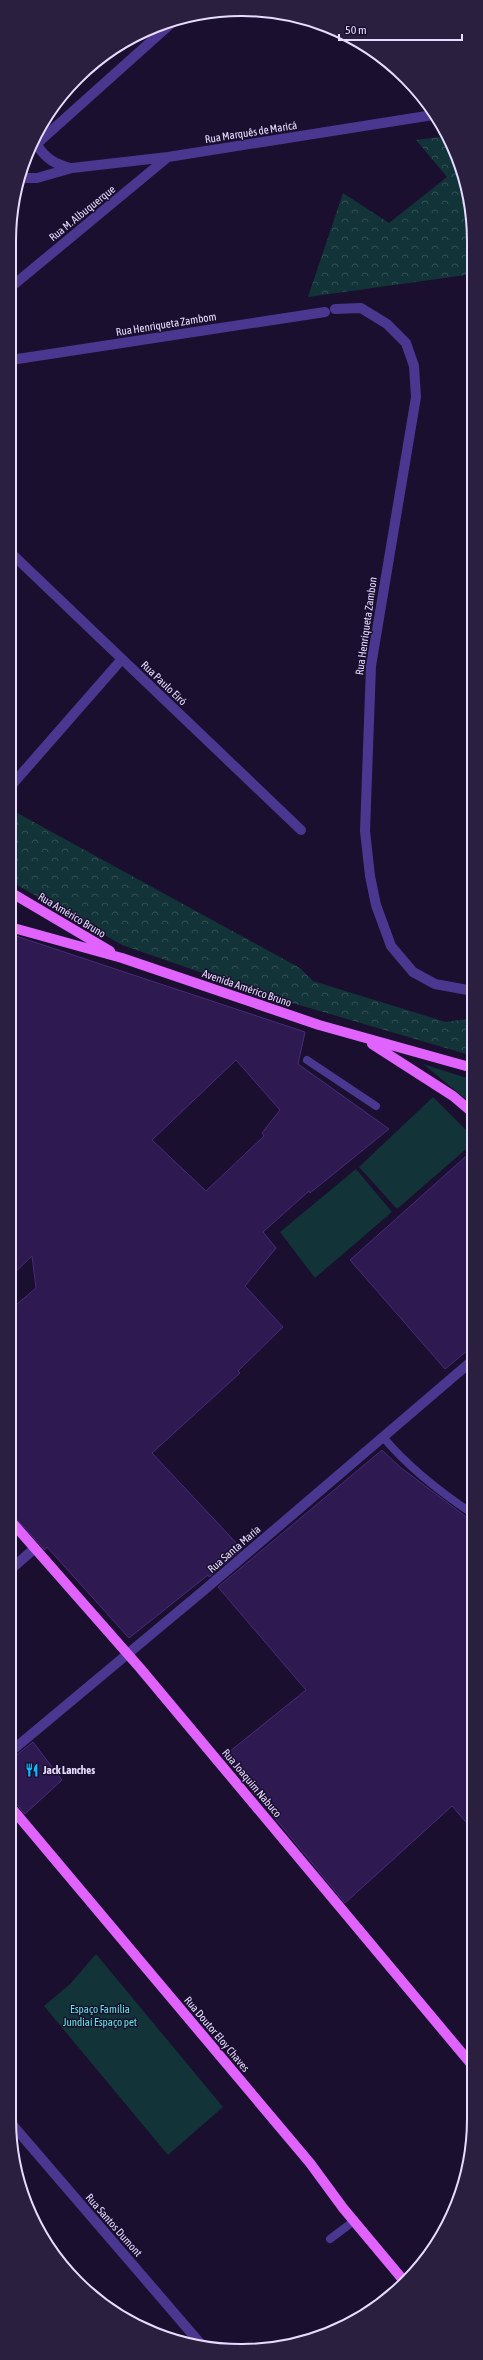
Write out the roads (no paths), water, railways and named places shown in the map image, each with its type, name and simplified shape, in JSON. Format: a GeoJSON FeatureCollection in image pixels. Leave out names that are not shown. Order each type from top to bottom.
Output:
{"type":"FeatureCollection","features":[{"type":"Feature","properties":{"kind":"main road","name":"Rua Américo Bruno"},"geometry":{"type":"LineString","coordinates":[[16,896],[122,958]]}},
{"type":"Feature","properties":{"kind":"main road"},"geometry":{"type":"LineString","coordinates":[[16,929],[122,958]]}},
{"type":"Feature","properties":{"kind":"main road","name":"Avenida Américo Bruno"},"geometry":{"type":"LineString","coordinates":[[122,958],[364,1038]]}},
{"type":"Feature","properties":{"kind":"main road"},"geometry":{"type":"LineString","coordinates":[[364,1038],[467,1066]]}},
{"type":"Feature","properties":{"kind":"main road"},"geometry":{"type":"LineString","coordinates":[[364,1038],[453,1096],[467,1108]]}},
{"type":"Feature","properties":{"kind":"main road","name":"Rua Joaquim Nabuco"},"geometry":{"type":"LineString","coordinates":[[16,1527],[128,1654],[467,2059]]}},
{"type":"Feature","properties":{"kind":"main road","name":"Rua Doutor Eloy Chaves"},"geometry":{"type":"LineString","coordinates":[[16,1813],[310,2163],[354,2221],[401,2278]]}},
{"type":"Feature","properties":{"kind":"street"},"geometry":{"type":"LineString","coordinates":[[39,143],[164,30]]}},
{"type":"Feature","properties":{"kind":"street","name":"Rua Marquês de Maricá"},"geometry":{"type":"LineString","coordinates":[[25,178],[37,178],[72,168],[168,157],[429,116]]}},
{"type":"Feature","properties":{"kind":"street"},"geometry":{"type":"LineString","coordinates":[[36,148],[56,164],[72,168]]}},
{"type":"Feature","properties":{"kind":"street","name":"Rua M. Albuquerque"},"geometry":{"type":"LineString","coordinates":[[16,282],[168,157]]}},
{"type":"Feature","properties":{"kind":"street","name":"Rua Henriqueta Zambon"},"geometry":{"type":"LineString","coordinates":[[330,311],[361,308],[387,324],[406,343],[414,366],[416,397],[371,666],[366,832],[370,876],[376,905],[391,946],[413,972],[435,984],[467,990]]}},
{"type":"Feature","properties":{"kind":"street","name":"Rua Henriqueta Zambom"},"geometry":{"type":"LineString","coordinates":[[16,361],[330,311]]}},
{"type":"Feature","properties":{"kind":"street","name":"Rua Paulo Eiró"},"geometry":{"type":"LineString","coordinates":[[16,558],[301,830]]}},
{"type":"Feature","properties":{"kind":"street"},"geometry":{"type":"LineString","coordinates":[[16,780],[122,659]]}},
{"type":"Feature","properties":{"kind":"street","name":"Rua Santa Maria"},"geometry":{"type":"LineString","coordinates":[[16,1747],[128,1654],[467,1365]]}},
{"type":"Feature","properties":{"kind":"street"},"geometry":{"type":"LineString","coordinates":[[16,1565],[34,1549]]}},
{"type":"Feature","properties":{"kind":"street","name":"Rua Santos Dumont"},"geometry":{"type":"LineString","coordinates":[[16,2129],[197,2340]]}},
{"type":"Feature","properties":{"kind":"lane"},"geometry":{"type":"LineString","coordinates":[[307,1060],[376,1106]]}},
{"type":"Feature","properties":{"kind":"lane"},"geometry":{"type":"LineString","coordinates":[[383,1437],[396,1452],[441,1491],[467,1510]]}},
{"type":"Feature","properties":{"kind":"lane"},"geometry":{"type":"LineString","coordinates":[[330,2239],[354,2221]]}},
{"type":"Feature","properties":{"kind":"place","name":"Jack Lanches"},"geometry":{"type":"Point","coordinates":[32,1770]}},
{"type":"Feature","properties":{"kind":"park label","name":"Espaço Família Jundiaí Espaço pet"},"geometry":{"type":"Point","coordinates":[100,2015]}}]}
